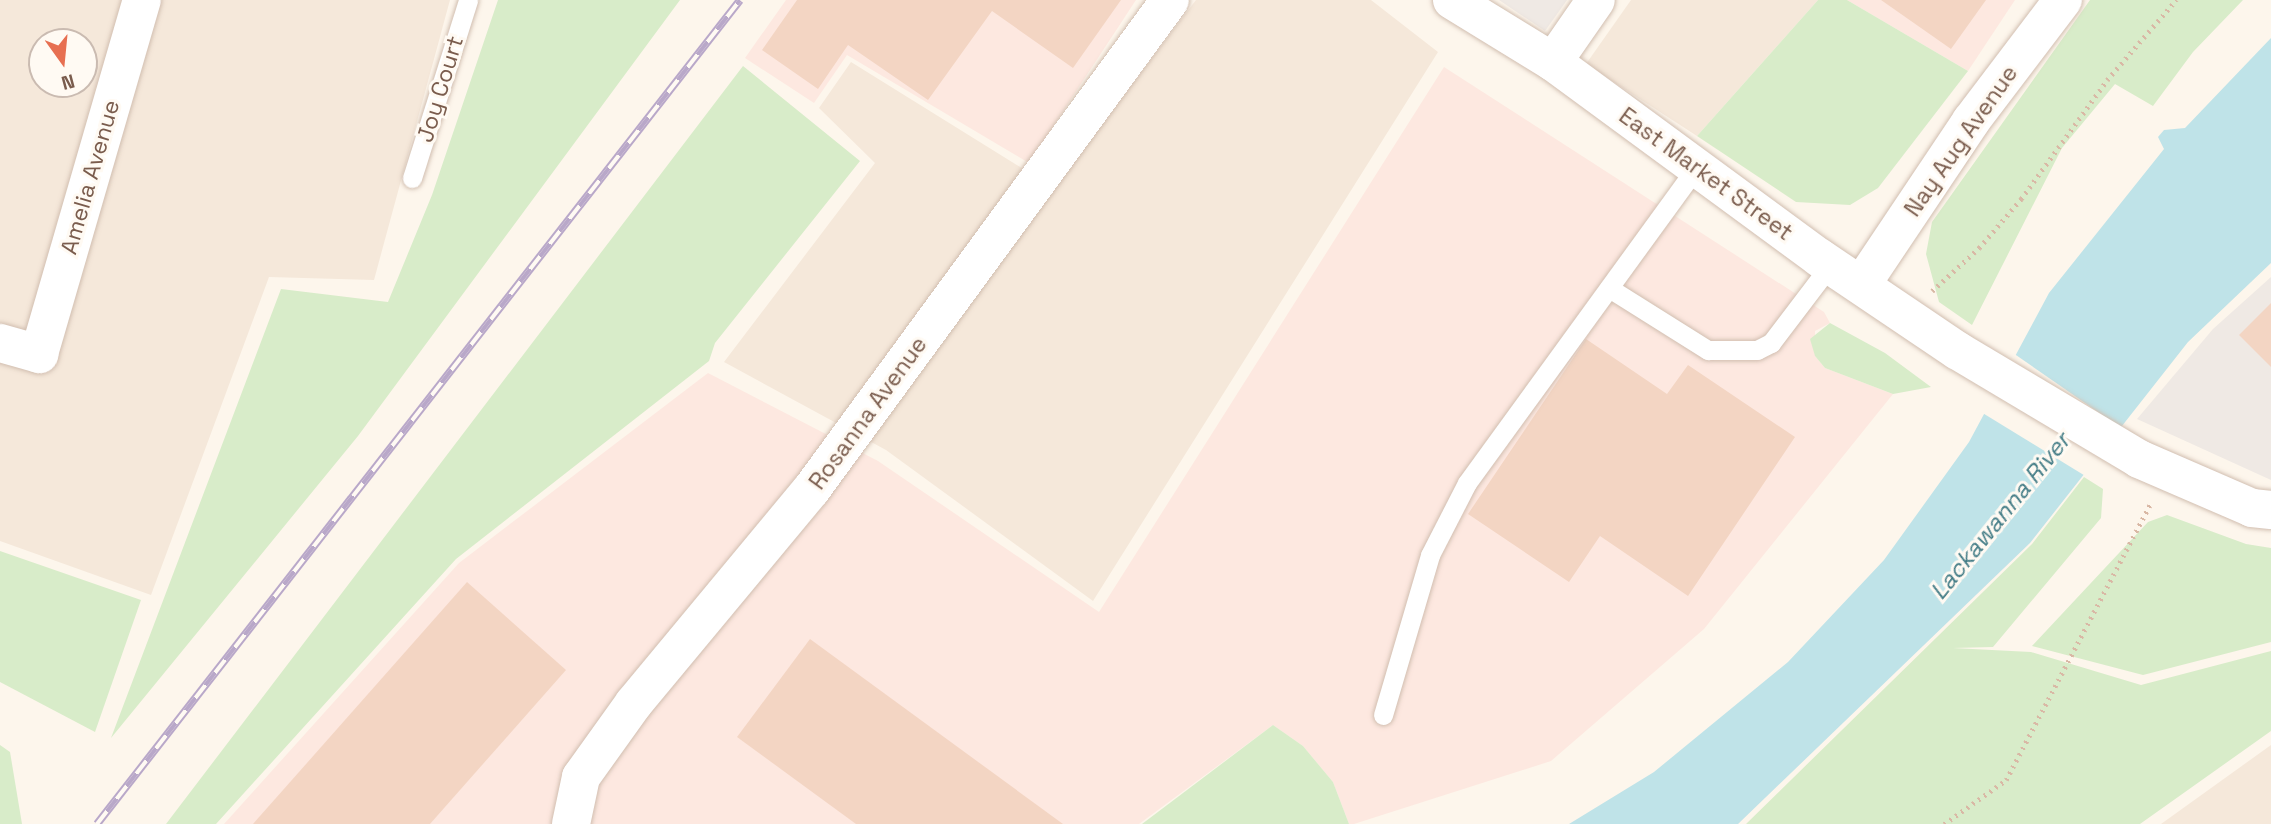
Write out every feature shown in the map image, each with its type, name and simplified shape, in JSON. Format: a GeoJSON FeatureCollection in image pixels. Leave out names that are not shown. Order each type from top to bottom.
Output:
{"type":"FeatureCollection","features":[{"type":"Feature","properties":{"kind":"street","name":"Amelia Avenue"},"geometry":{"type":"LineString","coordinates":[[0,343],[39,354],[142,0]]}},
{"type":"Feature","properties":{"kind":"street","name":"Rosanna Avenue"},"geometry":{"type":"LineString","coordinates":[[571,824],[581,777],[635,703],[811,490],[1170,0]]}},
{"type":"Feature","properties":{"kind":"street","name":"East Market Street"},"geometry":{"type":"LineString","coordinates":[[1452,0],[1553,62],[1696,168],[1958,351],[2153,465],[2252,508],[2271,510]]}},
{"type":"Feature","properties":{"kind":"street"},"geometry":{"type":"LineString","coordinates":[[1553,62],[1596,0]]}},
{"type":"Feature","properties":{"kind":"street","name":"Nay Aug Avenue"},"geometry":{"type":"LineString","coordinates":[[1862,284],[1971,121],[2063,0]]}},
{"type":"Feature","properties":{"kind":"lane","name":"Joy Court"},"geometry":{"type":"LineString","coordinates":[[412,178],[468,0]]}},
{"type":"Feature","properties":{"kind":"lane"},"geometry":{"type":"LineString","coordinates":[[1382,715],[1430,555],[1467,483],[1696,168]]}},
{"type":"Feature","properties":{"kind":"lane"},"geometry":{"type":"LineString","coordinates":[[1608,288],[1708,350],[1756,350],[1771,343],[1831,264]]}},
{"type":"Feature","properties":{"kind":"path"},"geometry":{"type":"LineString","coordinates":[[1906,314],[1979,248],[2021,199],[2107,80],[2176,0]]}},
{"type":"Feature","properties":{"kind":"path"},"geometry":{"type":"LineString","coordinates":[[1944,824],[2006,780],[2153,465]]}},
{"type":"Feature","properties":{"kind":"shaded area"},"geometry":{"type":"Polygon","coordinates":[[[0,0],[450,0],[374,280],[269,277],[151,595],[0,541],[0,0]]]}},
{"type":"Feature","properties":{"kind":"shaded area"},"geometry":{"type":"Polygon","coordinates":[[[786,0],[1136,0],[1029,163],[847,55],[814,103],[745,58],[786,0]]]}},
{"type":"Feature","properties":{"kind":"shaded area"},"geometry":{"type":"Polygon","coordinates":[[[1196,0],[1371,0],[1438,52],[1093,601],[886,450],[724,362],[875,163],[819,108],[851,62],[1054,188],[1196,0]]]}},
{"type":"Feature","properties":{"kind":"shaded area"},"geometry":{"type":"Polygon","coordinates":[[[1499,0],[1567,0],[1545,31],[1499,0]]]}},
{"type":"Feature","properties":{"kind":"shaded area"},"geometry":{"type":"Polygon","coordinates":[[[1631,0],[1818,0],[1697,136],[1586,64],[1631,0]]]}},
{"type":"Feature","properties":{"kind":"shaded area"},"geometry":{"type":"Polygon","coordinates":[[[1847,0],[2015,0],[1968,71],[1847,0]]]}},
{"type":"Feature","properties":{"kind":"shaded area"},"geometry":{"type":"Polygon","coordinates":[[[1444,67],[1824,312],[1830,323],[1815,331],[1815,356],[1825,368],[1893,394],[1704,629],[1551,761],[1354,824],[1349,824],[1333,782],[1303,746],[1273,725],[1139,824],[224,824],[459,563],[708,373],[878,461],[1099,612],[1444,67]]]}},
{"type":"Feature","properties":{"kind":"shaded area"},"geometry":{"type":"Polygon","coordinates":[[[2271,277],[2271,480],[2137,419],[2213,329],[2271,277]]]}},
{"type":"Feature","properties":{"kind":"shaded area"},"geometry":{"type":"Polygon","coordinates":[[[2271,745],[2271,824],[2161,824],[2271,745]]]}},
{"type":"Feature","properties":{"kind":"green space"},"geometry":{"type":"Polygon","coordinates":[[[498,0],[680,0],[358,436],[111,738],[281,289],[388,302],[432,195],[498,0]]]}},
{"type":"Feature","properties":{"kind":"green space"},"geometry":{"type":"Polygon","coordinates":[[[1818,0],[1847,0],[1968,71],[1878,188],[1850,205],[1796,202],[1697,136],[1818,0]]]}},
{"type":"Feature","properties":{"kind":"green space"},"geometry":{"type":"Polygon","coordinates":[[[2090,0],[2243,0],[2193,52],[2153,106],[2115,84],[2062,148],[1972,325],[1939,302],[1926,254],[1932,222],[2090,0]]]}},
{"type":"Feature","properties":{"kind":"green space"},"geometry":{"type":"Polygon","coordinates":[[[743,66],[860,161],[715,343],[709,361],[456,559],[216,824],[166,824],[743,66]]]}},
{"type":"Feature","properties":{"kind":"green space"},"geometry":{"type":"Polygon","coordinates":[[[1830,323],[1885,353],[1931,387],[1893,394],[1825,368],[1815,356],[1810,339],[1830,323]]]}},
{"type":"Feature","properties":{"kind":"green space"},"geometry":{"type":"Polygon","coordinates":[[[2084,477],[2103,489],[2101,518],[1993,647],[1953,648],[2031,652],[2141,685],[2271,651],[2271,731],[2140,824],[1746,824],[2032,544],[2084,477]]]}},
{"type":"Feature","properties":{"kind":"green space"},"geometry":{"type":"Polygon","coordinates":[[[2167,515],[2246,544],[2271,548],[2271,642],[2143,675],[2032,646],[2148,522],[2167,515]]]}},
{"type":"Feature","properties":{"kind":"green space"},"geometry":{"type":"Polygon","coordinates":[[[0,551],[141,600],[95,732],[0,682],[0,551]]]}},
{"type":"Feature","properties":{"kind":"green space"},"geometry":{"type":"Polygon","coordinates":[[[1273,725],[1303,746],[1333,782],[1349,824],[1142,824],[1273,725]]]}},
{"type":"Feature","properties":{"kind":"green space"},"geometry":{"type":"Polygon","coordinates":[[[0,745],[10,752],[22,824],[0,824],[0,745]]]}},
{"type":"Feature","properties":{"kind":"water","name":"Lackawanna River"},"geometry":{"type":"Polygon","coordinates":[[[2271,38],[2271,263],[2188,342],[2030,543],[1738,824],[1569,824],[1654,772],[1788,662],[1884,560],[1969,442],[2049,293],[2164,149],[2158,137],[2164,130],[2185,128],[2271,38]]]}},
{"type":"Feature","properties":{"kind":"pier"},"geometry":{"type":"Polygon","coordinates":[[[2013,353],[2124,430],[2087,477],[1981,412],[2013,353]]]}},
{"type":"Feature","properties":{"kind":"building"},"geometry":{"type":"Polygon","coordinates":[[[797,0],[1121,0],[1073,68],[992,11],[928,100],[848,45],[818,89],[762,50],[797,0]]]}},
{"type":"Feature","properties":{"kind":"building"},"geometry":{"type":"Polygon","coordinates":[[[1881,0],[1986,0],[1951,49],[1881,0]]]}},
{"type":"Feature","properties":{"kind":"building"},"geometry":{"type":"Polygon","coordinates":[[[2271,303],[2271,367],[2239,335],[2271,303]]]}},
{"type":"Feature","properties":{"kind":"building"},"geometry":{"type":"Polygon","coordinates":[[[1586,339],[1667,394],[1688,365],[1795,437],[1688,596],[1600,536],[1569,582],[1468,514],[1586,339]]]}},
{"type":"Feature","properties":{"kind":"building"},"geometry":{"type":"Polygon","coordinates":[[[467,582],[566,670],[430,824],[253,824],[467,582]]]}},
{"type":"Feature","properties":{"kind":"building"},"geometry":{"type":"Polygon","coordinates":[[[810,639],[1063,824],[856,824],[737,737],[810,639]]]}},
{"type":"Feature","properties":{"kind":"railway"},"geometry":{"type":"LineString","coordinates":[[97,824],[740,0]]}}]}
